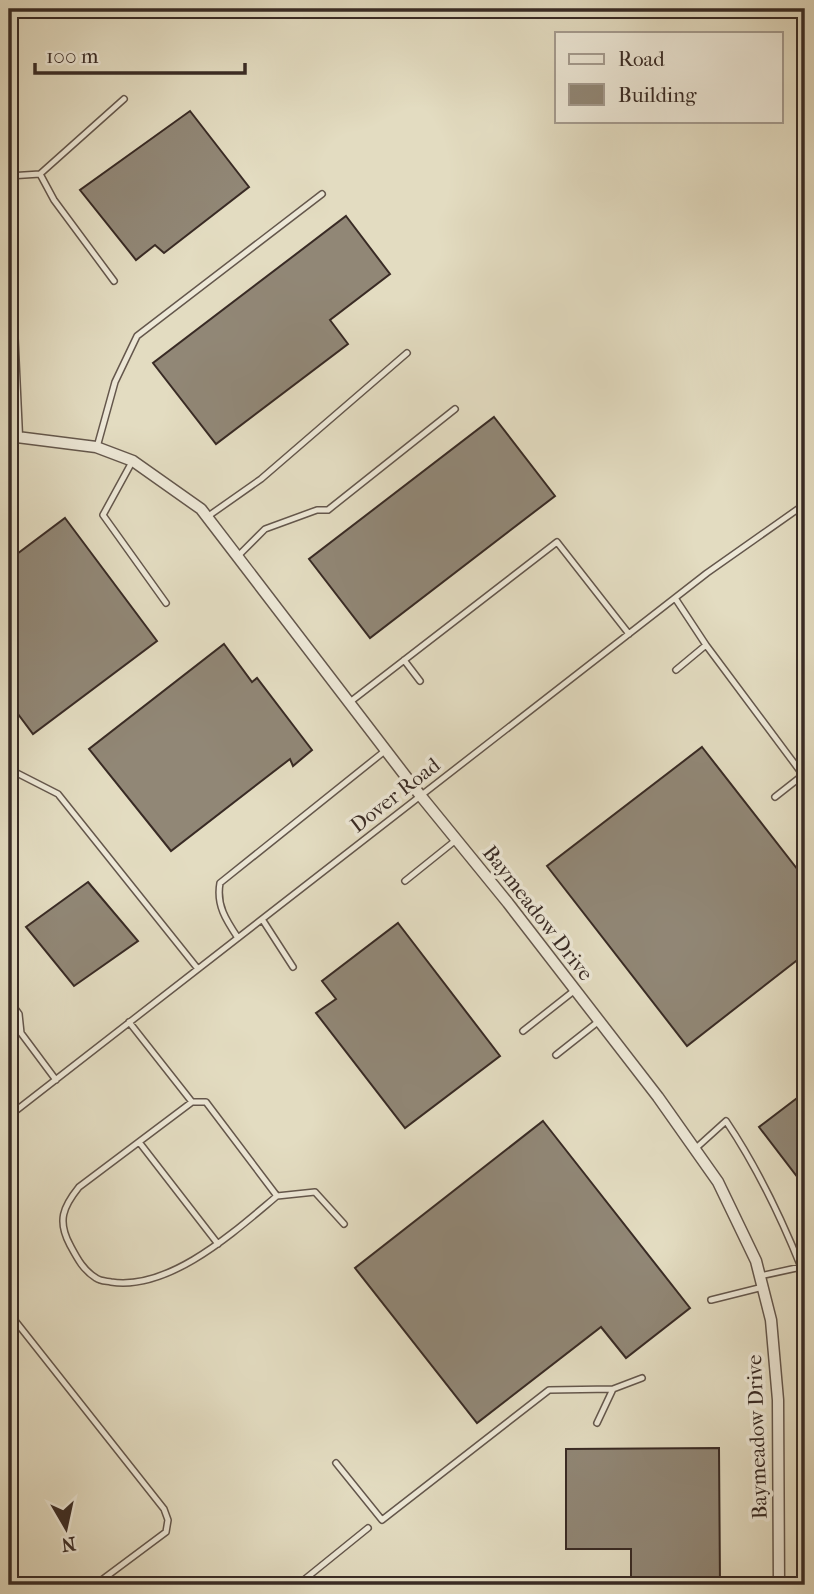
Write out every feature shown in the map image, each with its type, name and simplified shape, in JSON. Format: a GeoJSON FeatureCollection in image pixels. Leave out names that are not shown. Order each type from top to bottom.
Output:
{"type":"FeatureCollection","features":[{"type":"Feature","properties":{"kind":"street"},"geometry":{"type":"LineString","coordinates":[[9,263],[13,436]]}},
{"type":"Feature","properties":{"kind":"street","name":"Baymeadow Drive"},"geometry":{"type":"LineString","coordinates":[[13,436],[97,447],[133,461],[201,509],[420,796],[599,1021],[718,1182],[756,1261],[771,1320],[778,1400],[779,1585]]}},
{"type":"Feature","properties":{"kind":"lane"},"geometry":{"type":"LineString","coordinates":[[9,176],[40,174],[124,99]]}},
{"type":"Feature","properties":{"kind":"lane"},"geometry":{"type":"LineString","coordinates":[[40,174],[54,200],[114,281]]}},
{"type":"Feature","properties":{"kind":"lane"},"geometry":{"type":"LineString","coordinates":[[97,447],[115,382],[137,336],[321,194]]}},
{"type":"Feature","properties":{"kind":"lane"},"geometry":{"type":"LineString","coordinates":[[207,517],[261,479],[407,354]]}},
{"type":"Feature","properties":{"kind":"lane"},"geometry":{"type":"LineString","coordinates":[[238,556],[265,529],[317,510],[328,510],[455,409]]}},
{"type":"Feature","properties":{"kind":"lane"},"geometry":{"type":"LineString","coordinates":[[133,461],[103,515],[166,603]]}},
{"type":"Feature","properties":{"kind":"lane","name":"Dover Road"},"geometry":{"type":"LineString","coordinates":[[9,1116],[707,573],[805,504]]}},
{"type":"Feature","properties":{"kind":"lane"},"geometry":{"type":"LineString","coordinates":[[349,702],[557,542],[629,634]]}},
{"type":"Feature","properties":{"kind":"lane"},"geometry":{"type":"LineString","coordinates":[[676,598],[706,645],[803,775],[775,797]]}},
{"type":"Feature","properties":{"kind":"lane"},"geometry":{"type":"LineString","coordinates":[[676,670],[706,645]]}},
{"type":"Feature","properties":{"kind":"lane"},"geometry":{"type":"LineString","coordinates":[[404,660],[420,681]]}},
{"type":"Feature","properties":{"kind":"lane"},"geometry":{"type":"LineString","coordinates":[[238,938],[223,916],[218,897],[220,883],[386,750]]}},
{"type":"Feature","properties":{"kind":"lane"},"geometry":{"type":"LineString","coordinates":[[9,769],[58,794],[198,969]]}},
{"type":"Feature","properties":{"kind":"lane"},"geometry":{"type":"LineString","coordinates":[[405,880],[456,840]]}},
{"type":"Feature","properties":{"kind":"lane"},"geometry":{"type":"LineString","coordinates":[[262,919],[293,967]]}},
{"type":"Feature","properties":{"kind":"lane"},"geometry":{"type":"LineString","coordinates":[[523,1031],[575,990]]}},
{"type":"Feature","properties":{"kind":"lane"},"geometry":{"type":"LineString","coordinates":[[9,1000],[19,1014],[22,1033],[56,1080]]}},
{"type":"Feature","properties":{"kind":"lane"},"geometry":{"type":"LineString","coordinates":[[556,1055],[599,1021]]}},
{"type":"Feature","properties":{"kind":"lane"},"geometry":{"type":"LineString","coordinates":[[130,1022],[192,1102]]}},
{"type":"Feature","properties":{"kind":"lane"},"geometry":{"type":"LineString","coordinates":[[277,1196],[206,1102],[192,1102],[79,1187],[64,1205],[63,1220],[66,1238],[80,1265],[98,1279],[123,1284],[157,1279],[218,1244],[277,1196],[315,1192],[344,1224]]}},
{"type":"Feature","properties":{"kind":"lane"},"geometry":{"type":"LineString","coordinates":[[695,1149],[726,1121],[751,1158],[801,1267],[711,1300]]}},
{"type":"Feature","properties":{"kind":"lane"},"geometry":{"type":"LineString","coordinates":[[139,1142],[218,1244]]}},
{"type":"Feature","properties":{"kind":"lane"},"geometry":{"type":"LineString","coordinates":[[9,1313],[164,1509],[166,1532],[95,1585]]}},
{"type":"Feature","properties":{"kind":"lane"},"geometry":{"type":"LineString","coordinates":[[336,1463],[382,1520],[549,1390],[612,1390],[642,1378]]}},
{"type":"Feature","properties":{"kind":"lane"},"geometry":{"type":"LineString","coordinates":[[597,1423],[612,1390]]}},
{"type":"Feature","properties":{"kind":"lane"},"geometry":{"type":"LineString","coordinates":[[311,1585],[305,1578],[368,1528]]}},
{"type":"Feature","properties":{"kind":"lane"},"geometry":{"type":"LineString","coordinates":[[9,1573],[12,1585]]}},
{"type":"Feature","properties":{"kind":"building"},"geometry":{"type":"Polygon","coordinates":[[[190,111],[249,187],[164,253],[155,245],[136,260],[80,190],[190,111]]]}},
{"type":"Feature","properties":{"kind":"building"},"geometry":{"type":"Polygon","coordinates":[[[346,216],[390,274],[330,320],[348,344],[216,444],[153,363],[346,216]]]}},
{"type":"Feature","properties":{"kind":"building"},"geometry":{"type":"Polygon","coordinates":[[[494,417],[555,496],[370,638],[309,559],[494,417]]]}},
{"type":"Feature","properties":{"kind":"building"},"geometry":{"type":"Polygon","coordinates":[[[65,518],[157,641],[33,734],[9,702],[9,560],[65,518]]]}},
{"type":"Feature","properties":{"kind":"building"},"geometry":{"type":"Polygon","coordinates":[[[224,644],[252,682],[257,678],[312,750],[293,766],[290,759],[171,851],[89,749],[224,644]]]}},
{"type":"Feature","properties":{"kind":"building"},"geometry":{"type":"Polygon","coordinates":[[[702,747],[805,879],[805,954],[687,1046],[547,866],[702,747]]]}},
{"type":"Feature","properties":{"kind":"building"},"geometry":{"type":"Polygon","coordinates":[[[88,882],[138,941],[74,986],[26,927],[88,882]]]}},
{"type":"Feature","properties":{"kind":"building"},"geometry":{"type":"Polygon","coordinates":[[[398,923],[500,1056],[405,1128],[316,1013],[336,999],[322,981],[398,923]]]}},
{"type":"Feature","properties":{"kind":"building"},"geometry":{"type":"Polygon","coordinates":[[[805,1092],[805,1187],[759,1127],[805,1092]]]}},
{"type":"Feature","properties":{"kind":"building"},"geometry":{"type":"Polygon","coordinates":[[[543,1121],[690,1308],[626,1358],[601,1327],[477,1423],[355,1268],[543,1121]]]}},
{"type":"Feature","properties":{"kind":"building"},"geometry":{"type":"Polygon","coordinates":[[[719,1448],[720,1585],[631,1585],[631,1549],[566,1549],[566,1449],[719,1448]]]}}]}
